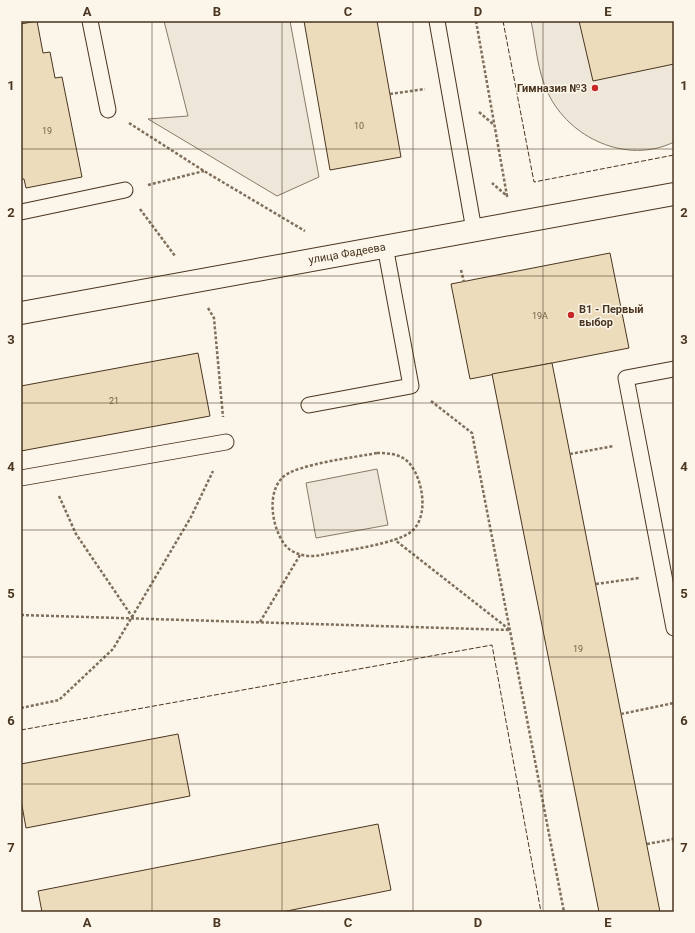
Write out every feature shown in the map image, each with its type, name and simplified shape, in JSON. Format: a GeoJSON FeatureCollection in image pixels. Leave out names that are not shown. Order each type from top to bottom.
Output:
{"type":"FeatureCollection","features":[{"type":"Feature","properties":{"kind":"street","name":"улица Фадеева"},"geometry":{"type":"LineString","coordinates":[[21,313],[674,194]]}},
{"type":"Feature","properties":{"kind":"lane"},"geometry":{"type":"LineString","coordinates":[[90,21],[108,110]]}},
{"type":"Feature","properties":{"kind":"lane"},"geometry":{"type":"LineString","coordinates":[[437,21],[474,230]]}},
{"type":"Feature","properties":{"kind":"lane"},"geometry":{"type":"LineString","coordinates":[[21,212],[126,190]]}},
{"type":"Feature","properties":{"kind":"lane"},"geometry":{"type":"LineString","coordinates":[[309,405],[411,386],[385,246]]}},
{"type":"Feature","properties":{"kind":"lane"},"geometry":{"type":"LineString","coordinates":[[674,369],[626,378],[674,628]]}},
{"type":"Feature","properties":{"kind":"lane"},"geometry":{"type":"LineString","coordinates":[[21,478],[226,442]]}},
{"type":"Feature","properties":{"kind":"path"},"geometry":{"type":"LineString","coordinates":[[460,155],[507,196],[476,21]]}},
{"type":"Feature","properties":{"kind":"path"},"geometry":{"type":"LineString","coordinates":[[390,94],[448,86]]}},
{"type":"Feature","properties":{"kind":"path"},"geometry":{"type":"LineString","coordinates":[[108,110],[204,171],[308,232]]}},
{"type":"Feature","properties":{"kind":"path"},"geometry":{"type":"LineString","coordinates":[[126,190],[204,171]]}},
{"type":"Feature","properties":{"kind":"path"},"geometry":{"type":"LineString","coordinates":[[461,270],[464,282]]}},
{"type":"Feature","properties":{"kind":"path"},"geometry":{"type":"LineString","coordinates":[[411,386],[472,433],[564,912]]}},
{"type":"Feature","properties":{"kind":"path"},"geometry":{"type":"LineString","coordinates":[[570,454],[638,441]]}},
{"type":"Feature","properties":{"kind":"path"},"geometry":{"type":"LineString","coordinates":[[21,708],[59,700],[113,649],[133,618],[191,517],[226,442]]}},
{"type":"Feature","properties":{"kind":"path"},"geometry":{"type":"LineString","coordinates":[[377,453],[395,453],[410,463],[418,479],[422,499],[421,517],[412,532],[395,540],[318,556],[300,555],[285,545],[277,529],[273,510],[274,491],[284,477],[300,469],[377,453]]}},
{"type":"Feature","properties":{"kind":"path"},"geometry":{"type":"LineString","coordinates":[[50,473],[76,534],[133,618]]}},
{"type":"Feature","properties":{"kind":"path"},"geometry":{"type":"LineString","coordinates":[[395,540],[510,630]]}},
{"type":"Feature","properties":{"kind":"path"},"geometry":{"type":"LineString","coordinates":[[260,622],[300,555]]}},
{"type":"Feature","properties":{"kind":"path"},"geometry":{"type":"LineString","coordinates":[[596,584],[663,574]]}},
{"type":"Feature","properties":{"kind":"path"},"geometry":{"type":"LineString","coordinates":[[21,615],[510,630]]}},
{"type":"Feature","properties":{"kind":"path"},"geometry":{"type":"LineString","coordinates":[[621,714],[674,703]]}},
{"type":"Feature","properties":{"kind":"path"},"geometry":{"type":"LineString","coordinates":[[647,844],[674,839]]}},
{"type":"Feature","properties":{"kind":"shaded area"},"geometry":{"type":"Polygon","coordinates":[[[164,21],[290,21],[319,177],[277,196],[148,119],[188,116],[164,21]]]}},
{"type":"Feature","properties":{"kind":"shaded area","name":"Гимназия №3"},"geometry":{"type":"Polygon","coordinates":[[[531,21],[674,21],[674,142],[656,148],[637,150],[619,148],[601,143],[570,123],[558,109],[544,85],[539,67],[531,21]]]}},
{"type":"Feature","properties":{"kind":"shaded area"},"geometry":{"type":"Polygon","coordinates":[[[377,469],[388,525],[316,538],[306,483],[377,469]]]}},
{"type":"Feature","properties":{"kind":"building"},"geometry":{"type":"Polygon","coordinates":[[[37,21],[43,53],[50,52],[55,78],[62,77],[82,177],[26,188],[24,179],[21,179],[21,24],[37,21]]]}},
{"type":"Feature","properties":{"kind":"building"},"geometry":{"type":"Polygon","coordinates":[[[304,21],[377,21],[401,157],[330,170],[304,21]]]}},
{"type":"Feature","properties":{"kind":"building"},"geometry":{"type":"Polygon","coordinates":[[[579,21],[674,21],[674,64],[593,81],[579,21]]]}},
{"type":"Feature","properties":{"kind":"building"},"geometry":{"type":"Polygon","coordinates":[[[610,253],[629,348],[470,379],[451,284],[610,253]]]}},
{"type":"Feature","properties":{"kind":"building"},"geometry":{"type":"Polygon","coordinates":[[[198,353],[210,416],[21,451],[21,386],[198,353]]]}},
{"type":"Feature","properties":{"kind":"building"},"geometry":{"type":"Polygon","coordinates":[[[552,363],[660,912],[599,912],[492,374],[552,363]]]}},
{"type":"Feature","properties":{"kind":"building"},"geometry":{"type":"Polygon","coordinates":[[[178,734],[190,796],[26,828],[21,800],[21,764],[178,734]]]}},
{"type":"Feature","properties":{"kind":"building"},"geometry":{"type":"Polygon","coordinates":[[[378,824],[391,890],[282,912],[42,912],[38,891],[378,824]]]}},
{"type":"Feature","properties":{"kind":"fence"},"geometry":{"type":"LineString","coordinates":[[503,21],[534,182],[674,155]]}},
{"type":"Feature","properties":{"kind":"fence"},"geometry":{"type":"LineString","coordinates":[[21,730],[492,645],[541,912]]}},
{"type":"Feature","properties":{"kind":"place","name":"Гимназия №3"},"geometry":{"type":"Point","coordinates":[595,88]}},
{"type":"Feature","properties":{"kind":"place","name":"В1 - Первый выбор"},"geometry":{"type":"Point","coordinates":[571,315]}}]}
